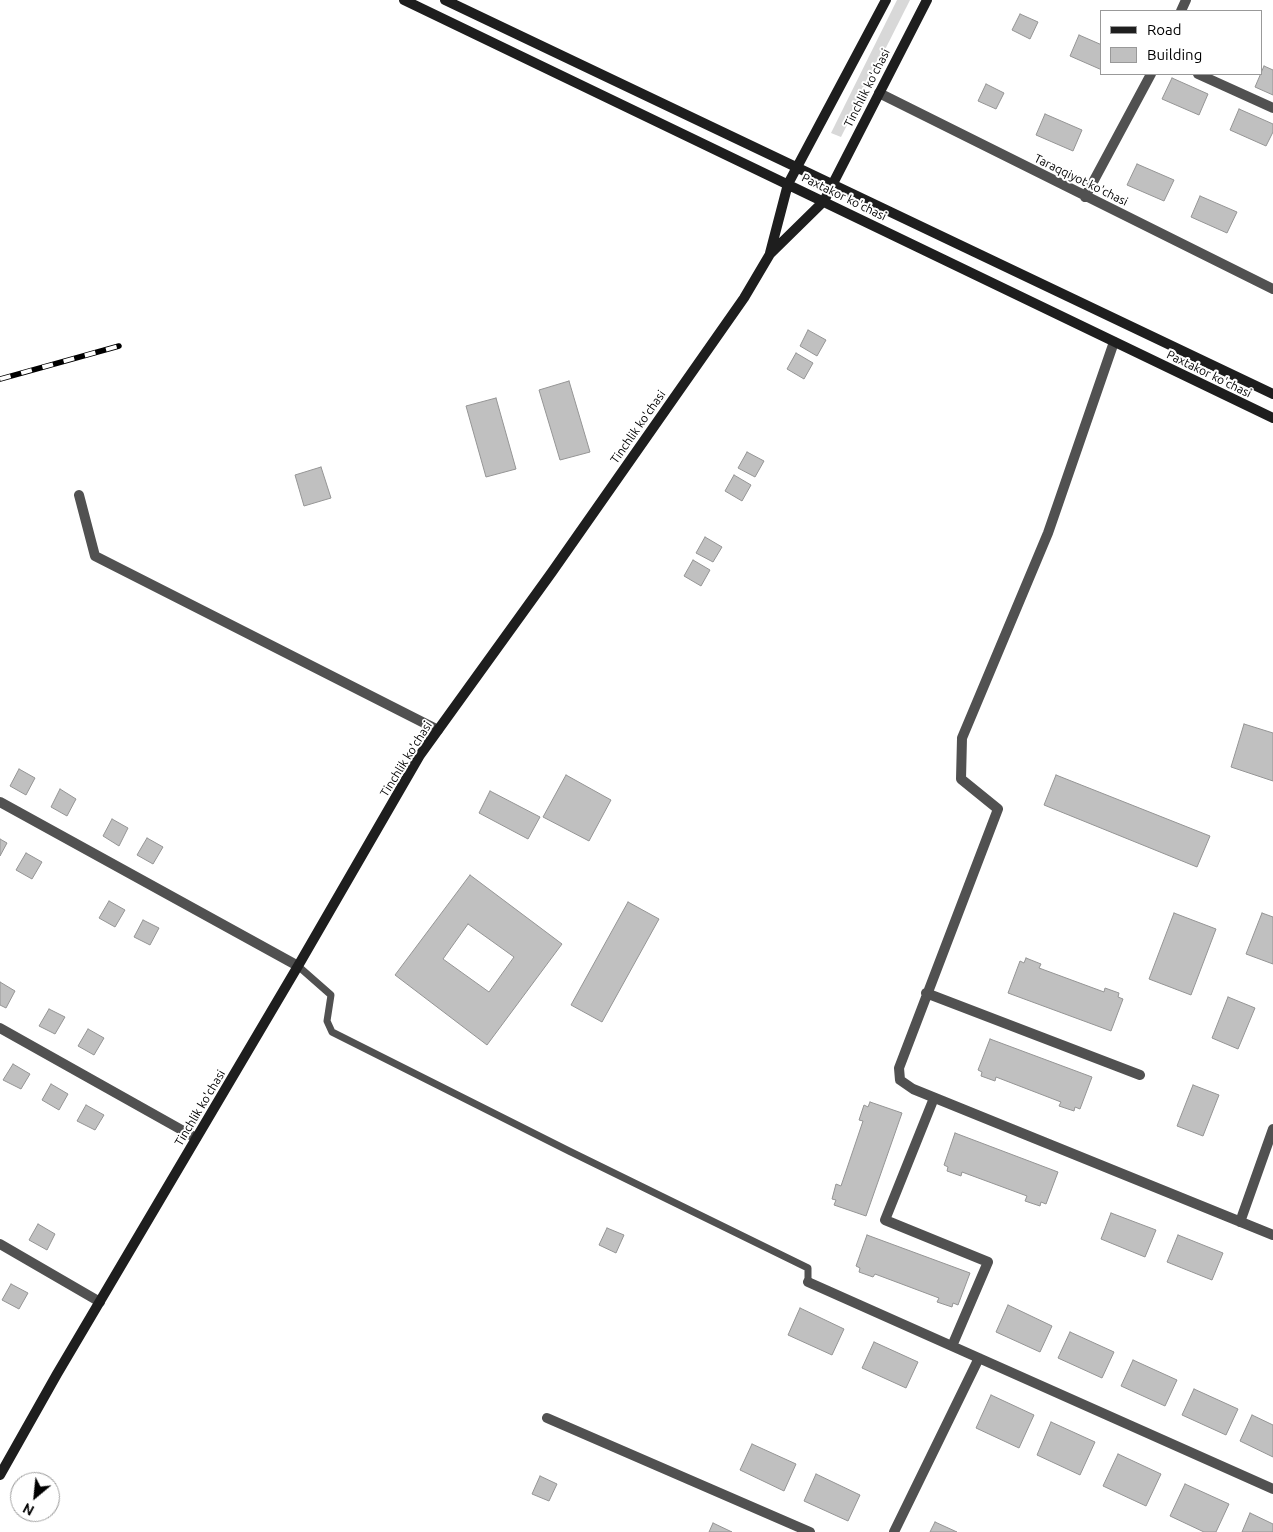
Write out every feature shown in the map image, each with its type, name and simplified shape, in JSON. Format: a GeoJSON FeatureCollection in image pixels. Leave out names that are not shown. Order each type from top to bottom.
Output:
{"type":"FeatureCollection","features":[{"type":"Feature","properties":{"kind":"main road","name":"Paxtakor ko'chasi"},"geometry":{"type":"LineString","coordinates":[[404,0],[1273,418]]}},
{"type":"Feature","properties":{"kind":"main road","name":"Paxtakor ko'chasi"},"geometry":{"type":"LineString","coordinates":[[445,0],[1273,394]]}},
{"type":"Feature","properties":{"kind":"main road","name":"Tinchlik ko'chasi"},"geometry":{"type":"LineString","coordinates":[[770,254],[788,184],[886,0]]}},
{"type":"Feature","properties":{"kind":"main road","name":"Tinchlik ko'chasi"},"geometry":{"type":"LineString","coordinates":[[0,1473],[420,755],[552,572],[744,298],[770,254],[824,201],[927,0]]}},
{"type":"Feature","properties":{"kind":"street"},"geometry":{"type":"LineString","coordinates":[[1085,197],[1149,75]]}},
{"type":"Feature","properties":{"kind":"street"},"geometry":{"type":"LineString","coordinates":[[1200,75],[1273,108]]}},
{"type":"Feature","properties":{"kind":"street","name":"Taraqqiyot ko'chasi"},"geometry":{"type":"LineString","coordinates":[[878,93],[1273,289]]}},
{"type":"Feature","properties":{"kind":"street"},"geometry":{"type":"LineString","coordinates":[[1114,342],[1048,533],[962,738],[961,779],[998,809],[926,993],[899,1068],[900,1080],[913,1089],[934,1098],[1273,1235]]}},
{"type":"Feature","properties":{"kind":"street"},"geometry":{"type":"LineString","coordinates":[[79,495],[95,556],[438,730]]}},
{"type":"Feature","properties":{"kind":"street"},"geometry":{"type":"LineString","coordinates":[[0,802],[298,966]]}},
{"type":"Feature","properties":{"kind":"street"},"geometry":{"type":"LineString","coordinates":[[926,993],[1140,1075]]}},
{"type":"Feature","properties":{"kind":"street"},"geometry":{"type":"LineString","coordinates":[[0,1028],[196,1138]]}},
{"type":"Feature","properties":{"kind":"street"},"geometry":{"type":"LineString","coordinates":[[934,1098],[885,1220],[988,1262],[952,1346]]}},
{"type":"Feature","properties":{"kind":"street"},"geometry":{"type":"LineString","coordinates":[[1240,1222],[1273,1129]]}},
{"type":"Feature","properties":{"kind":"street"},"geometry":{"type":"LineString","coordinates":[[0,1244],[100,1302]]}},
{"type":"Feature","properties":{"kind":"street"},"geometry":{"type":"LineString","coordinates":[[808,1282],[1273,1488]]}},
{"type":"Feature","properties":{"kind":"street"},"geometry":{"type":"LineString","coordinates":[[894,1532],[979,1358]]}},
{"type":"Feature","properties":{"kind":"street"},"geometry":{"type":"LineString","coordinates":[[547,1418],[810,1532]]}},
{"type":"Feature","properties":{"kind":"lane"},"geometry":{"type":"LineString","coordinates":[[298,966],[331,994],[327,1021],[332,1032],[808,1268],[808,1282]]}},
{"type":"Feature","properties":{"kind":"shaded area"},"geometry":{"type":"Polygon","coordinates":[[[897,0],[910,0],[841,137],[831,133],[897,0]]]}},
{"type":"Feature","properties":{"kind":"building"},"geometry":{"type":"Polygon","coordinates":[[[1020,14],[1038,22],[1030,39],[1012,30],[1020,14]]]}},
{"type":"Feature","properties":{"kind":"building"},"geometry":{"type":"Polygon","coordinates":[[[1079,35],[1100,44],[1100,69],[1070,56],[1079,35]]]}},
{"type":"Feature","properties":{"kind":"building"},"geometry":{"type":"Polygon","coordinates":[[[1264,66],[1273,70],[1273,95],[1255,87],[1260,75],[1263,75],[1264,66]]]}},
{"type":"Feature","properties":{"kind":"building"},"geometry":{"type":"Polygon","coordinates":[[[1172,78],[1208,94],[1199,115],[1162,99],[1172,78]]]}},
{"type":"Feature","properties":{"kind":"building"},"geometry":{"type":"Polygon","coordinates":[[[986,84],[1004,93],[996,109],[978,101],[986,84]]]}},
{"type":"Feature","properties":{"kind":"building"},"geometry":{"type":"Polygon","coordinates":[[[1239,109],[1273,124],[1273,132],[1266,146],[1230,130],[1239,109]]]}},
{"type":"Feature","properties":{"kind":"building"},"geometry":{"type":"Polygon","coordinates":[[[1045,114],[1082,130],[1073,151],[1036,135],[1045,114]]]}},
{"type":"Feature","properties":{"kind":"building"},"geometry":{"type":"Polygon","coordinates":[[[1137,164],[1174,180],[1164,201],[1127,185],[1137,164]]]}},
{"type":"Feature","properties":{"kind":"building"},"geometry":{"type":"Polygon","coordinates":[[[1200,196],[1237,212],[1227,233],[1191,217],[1200,196]]]}},
{"type":"Feature","properties":{"kind":"building"},"geometry":{"type":"Polygon","coordinates":[[[808,330],[826,340],[817,356],[800,346],[808,330]]]}},
{"type":"Feature","properties":{"kind":"building"},"geometry":{"type":"Polygon","coordinates":[[[796,353],[813,363],[804,379],[787,369],[796,353]]]}},
{"type":"Feature","properties":{"kind":"building"},"geometry":{"type":"Polygon","coordinates":[[[569,381],[590,452],[560,460],[539,390],[569,381]]]}},
{"type":"Feature","properties":{"kind":"building"},"geometry":{"type":"Polygon","coordinates":[[[496,398],[516,469],[486,477],[466,406],[496,398]]]}},
{"type":"Feature","properties":{"kind":"building"},"geometry":{"type":"Polygon","coordinates":[[[747,452],[764,461],[755,477],[738,468],[747,452]]]}},
{"type":"Feature","properties":{"kind":"building"},"geometry":{"type":"Polygon","coordinates":[[[321,467],[331,498],[304,506],[295,475],[321,467]]]}},
{"type":"Feature","properties":{"kind":"building"},"geometry":{"type":"Polygon","coordinates":[[[734,475],[751,485],[742,501],[725,491],[734,475]]]}},
{"type":"Feature","properties":{"kind":"building"},"geometry":{"type":"Polygon","coordinates":[[[705,537],[722,547],[713,562],[696,553],[705,537]]]}},
{"type":"Feature","properties":{"kind":"building"},"geometry":{"type":"Polygon","coordinates":[[[693,560],[710,570],[701,586],[684,576],[693,560]]]}},
{"type":"Feature","properties":{"kind":"building"},"geometry":{"type":"Polygon","coordinates":[[[1244,724],[1273,733],[1273,781],[1231,767],[1244,724]]]}},
{"type":"Feature","properties":{"kind":"building"},"geometry":{"type":"Polygon","coordinates":[[[19,769],[35,778],[26,795],[10,786],[19,769]]]}},
{"type":"Feature","properties":{"kind":"building"},"geometry":{"type":"Polygon","coordinates":[[[566,775],[611,800],[589,841],[543,817],[566,775]]]}},
{"type":"Feature","properties":{"kind":"building"},"geometry":{"type":"Polygon","coordinates":[[[1056,775],[1210,836],[1197,867],[1044,805],[1056,775]]]}},
{"type":"Feature","properties":{"kind":"building"},"geometry":{"type":"Polygon","coordinates":[[[60,789],[76,799],[67,816],[51,807],[60,789]]]}},
{"type":"Feature","properties":{"kind":"building"},"geometry":{"type":"Polygon","coordinates":[[[490,791],[540,817],[528,839],[479,813],[490,791]]]}},
{"type":"Feature","properties":{"kind":"building"},"geometry":{"type":"Polygon","coordinates":[[[112,819],[128,828],[119,846],[103,836],[112,819]]]}},
{"type":"Feature","properties":{"kind":"building"},"geometry":{"type":"Polygon","coordinates":[[[147,838],[163,847],[153,864],[137,855],[147,838]]]}},
{"type":"Feature","properties":{"kind":"building"},"geometry":{"type":"Polygon","coordinates":[[[0,839],[7,843],[0,856],[0,839]]]}},
{"type":"Feature","properties":{"kind":"building"},"geometry":{"type":"Polygon","coordinates":[[[26,853],[42,862],[32,879],[16,870],[26,853]]]}},
{"type":"Feature","properties":{"kind":"building"},"geometry":{"type":"Polygon","coordinates":[[[470,875],[562,944],[487,1045],[395,975],[470,875]],[[468,924],[443,959],[489,992],[514,957],[468,924]]]}},
{"type":"Feature","properties":{"kind":"building"},"geometry":{"type":"Polygon","coordinates":[[[109,901],[125,910],[115,927],[99,918],[109,901]]]}},
{"type":"Feature","properties":{"kind":"building"},"geometry":{"type":"Polygon","coordinates":[[[628,902],[659,919],[602,1022],[571,1005],[628,902]]]}},
{"type":"Feature","properties":{"kind":"building"},"geometry":{"type":"Polygon","coordinates":[[[1174,913],[1216,929],[1191,995],[1149,979],[1174,913]]]}},
{"type":"Feature","properties":{"kind":"building"},"geometry":{"type":"Polygon","coordinates":[[[1262,913],[1273,917],[1273,964],[1246,954],[1262,913]]]}},
{"type":"Feature","properties":{"kind":"building"},"geometry":{"type":"Polygon","coordinates":[[[143,920],[159,928],[150,945],[134,937],[143,920]]]}},
{"type":"Feature","properties":{"kind":"building"},"geometry":{"type":"Polygon","coordinates":[[[1026,958],[1041,964],[1039,968],[1104,992],[1105,988],[1119,993],[1118,997],[1123,999],[1111,1031],[1008,993],[1020,961],[1024,963],[1026,958]]]}},
{"type":"Feature","properties":{"kind":"building"},"geometry":{"type":"Polygon","coordinates":[[[0,982],[15,991],[6,1008],[0,1005],[0,982]]]}},
{"type":"Feature","properties":{"kind":"building"},"geometry":{"type":"Polygon","coordinates":[[[1228,997],[1255,1008],[1238,1049],[1212,1038],[1228,997]]]}},
{"type":"Feature","properties":{"kind":"building"},"geometry":{"type":"Polygon","coordinates":[[[49,1009],[65,1017],[55,1034],[39,1026],[49,1009]]]}},
{"type":"Feature","properties":{"kind":"building"},"geometry":{"type":"Polygon","coordinates":[[[88,1029],[104,1038],[94,1055],[78,1046],[88,1029]]]}},
{"type":"Feature","properties":{"kind":"building"},"geometry":{"type":"Polygon","coordinates":[[[990,1039],[1092,1077],[1080,1109],[1075,1107],[1074,1111],[1059,1106],[1061,1102],[996,1077],[995,1081],[981,1076],[982,1072],[978,1070],[990,1039]]]}},
{"type":"Feature","properties":{"kind":"building"},"geometry":{"type":"Polygon","coordinates":[[[13,1064],[30,1074],[21,1089],[3,1080],[13,1064]]]}},
{"type":"Feature","properties":{"kind":"building"},"geometry":{"type":"Polygon","coordinates":[[[51,1084],[68,1094],[59,1110],[42,1100],[51,1084]]]}},
{"type":"Feature","properties":{"kind":"building"},"geometry":{"type":"Polygon","coordinates":[[[1193,1085],[1219,1095],[1203,1136],[1177,1126],[1193,1085]]]}},
{"type":"Feature","properties":{"kind":"building"},"geometry":{"type":"Polygon","coordinates":[[[870,1102],[902,1113],[866,1216],[834,1205],[836,1200],[832,1199],[836,1184],[841,1186],[863,1121],[859,1120],[864,1105],[868,1107],[870,1102]]]}},
{"type":"Feature","properties":{"kind":"building"},"geometry":{"type":"Polygon","coordinates":[[[86,1105],[104,1115],[95,1130],[77,1121],[86,1105]]]}},
{"type":"Feature","properties":{"kind":"building"},"geometry":{"type":"Polygon","coordinates":[[[955,1133],[1058,1172],[1046,1204],[1041,1202],[1040,1206],[1025,1201],[1027,1196],[962,1172],[961,1176],[947,1171],[948,1167],[944,1165],[955,1133]]]}},
{"type":"Feature","properties":{"kind":"building"},"geometry":{"type":"Polygon","coordinates":[[[1111,1213],[1156,1230],[1145,1257],[1101,1239],[1111,1213]]]}},
{"type":"Feature","properties":{"kind":"building"},"geometry":{"type":"Polygon","coordinates":[[[38,1224],[55,1234],[47,1250],[29,1240],[38,1224]]]}},
{"type":"Feature","properties":{"kind":"building"},"geometry":{"type":"Polygon","coordinates":[[[607,1228],[624,1235],[616,1253],[599,1245],[607,1228]]]}},
{"type":"Feature","properties":{"kind":"building"},"geometry":{"type":"Polygon","coordinates":[[[867,1235],[970,1273],[958,1305],[953,1303],[952,1307],[937,1302],[939,1298],[875,1274],[873,1277],[859,1272],[860,1268],[856,1266],[867,1235]]]}},
{"type":"Feature","properties":{"kind":"building"},"geometry":{"type":"Polygon","coordinates":[[[1178,1235],[1223,1253],[1212,1280],[1167,1262],[1178,1235]]]}},
{"type":"Feature","properties":{"kind":"building"},"geometry":{"type":"Polygon","coordinates":[[[11,1284],[28,1293],[19,1309],[2,1300],[11,1284]]]}},
{"type":"Feature","properties":{"kind":"building"},"geometry":{"type":"Polygon","coordinates":[[[1008,1305],[1052,1326],[1040,1352],[996,1332],[1008,1305]]]}},
{"type":"Feature","properties":{"kind":"building"},"geometry":{"type":"Polygon","coordinates":[[[800,1308],[844,1329],[832,1355],[788,1335],[800,1308]]]}},
{"type":"Feature","properties":{"kind":"building"},"geometry":{"type":"Polygon","coordinates":[[[1070,1332],[1114,1352],[1102,1378],[1058,1358],[1070,1332]]]}},
{"type":"Feature","properties":{"kind":"building"},"geometry":{"type":"Polygon","coordinates":[[[874,1342],[918,1362],[906,1388],[862,1368],[874,1342]]]}},
{"type":"Feature","properties":{"kind":"building"},"geometry":{"type":"Polygon","coordinates":[[[1133,1360],[1177,1380],[1165,1406],[1121,1386],[1133,1360]]]}},
{"type":"Feature","properties":{"kind":"building"},"geometry":{"type":"Polygon","coordinates":[[[1194,1389],[1238,1409],[1226,1435],[1182,1415],[1194,1389]]]}},
{"type":"Feature","properties":{"kind":"building"},"geometry":{"type":"Polygon","coordinates":[[[991,1395],[1034,1415],[1019,1448],[976,1428],[991,1395]]]}},
{"type":"Feature","properties":{"kind":"building"},"geometry":{"type":"Polygon","coordinates":[[[1252,1415],[1273,1425],[1273,1457],[1240,1441],[1252,1415]]]}},
{"type":"Feature","properties":{"kind":"building"},"geometry":{"type":"Polygon","coordinates":[[[1051,1422],[1095,1442],[1080,1475],[1037,1455],[1051,1422]]]}},
{"type":"Feature","properties":{"kind":"building"},"geometry":{"type":"Polygon","coordinates":[[[752,1444],[796,1464],[784,1491],[740,1470],[752,1444]]]}},
{"type":"Feature","properties":{"kind":"building"},"geometry":{"type":"Polygon","coordinates":[[[1118,1454],[1161,1474],[1146,1506],[1103,1486],[1118,1454]]]}},
{"type":"Feature","properties":{"kind":"building"},"geometry":{"type":"Polygon","coordinates":[[[816,1474],[860,1495],[848,1521],[804,1501],[816,1474]]]}},
{"type":"Feature","properties":{"kind":"building"},"geometry":{"type":"Polygon","coordinates":[[[540,1476],[557,1484],[549,1501],[532,1494],[540,1476]]]}},
{"type":"Feature","properties":{"kind":"building"},"geometry":{"type":"Polygon","coordinates":[[[1185,1484],[1229,1504],[1216,1532],[1204,1532],[1170,1516],[1185,1484]]]}},
{"type":"Feature","properties":{"kind":"building"},"geometry":{"type":"Polygon","coordinates":[[[1250,1513],[1273,1524],[1273,1532],[1242,1532],[1250,1513]]]}},
{"type":"Feature","properties":{"kind":"building"},"geometry":{"type":"Polygon","coordinates":[[[935,1522],[957,1532],[930,1532],[935,1522]]]}},
{"type":"Feature","properties":{"kind":"building"},"geometry":{"type":"Polygon","coordinates":[[[713,1523],[732,1532],[709,1532],[713,1523]]]}},
{"type":"Feature","properties":{"kind":"railway"},"geometry":{"type":"LineString","coordinates":[[0,379],[119,346]]}}]}
